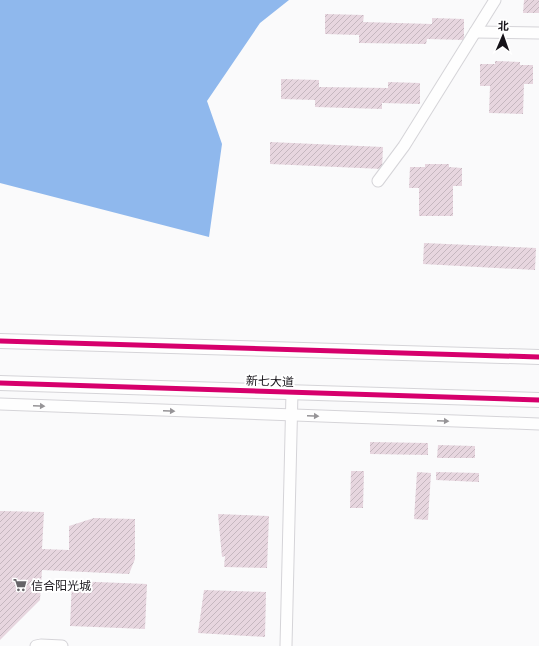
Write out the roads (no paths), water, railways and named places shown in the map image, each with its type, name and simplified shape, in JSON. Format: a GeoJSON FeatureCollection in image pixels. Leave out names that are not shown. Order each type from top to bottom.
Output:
{"type":"FeatureCollection","features":[{"type":"Feature","properties":{"kind":"main road"},"geometry":{"type":"LineString","coordinates":[[0,340],[539,357]]}},
{"type":"Feature","properties":{"kind":"main road","name":"新七大道"},"geometry":{"type":"LineString","coordinates":[[0,383],[539,400]]}},
{"type":"Feature","properties":{"kind":"street"},"geometry":{"type":"LineString","coordinates":[[378,181],[404,146],[495,0]]}},
{"type":"Feature","properties":{"kind":"street"},"geometry":{"type":"LineString","coordinates":[[475,32],[539,34]]}},
{"type":"Feature","properties":{"kind":"street"},"geometry":{"type":"LineString","coordinates":[[286,646],[292,392]]}},
{"type":"Feature","properties":{"kind":"street"},"geometry":{"type":"LineString","coordinates":[[0,404],[539,424]]}},
{"type":"Feature","properties":{"kind":"street"},"geometry":{"type":"LineString","coordinates":[[36,646],[62,646]]}},
{"type":"Feature","properties":{"kind":"water"},"geometry":{"type":"Polygon","coordinates":[[[0,0],[289,0],[260,23],[207,101],[222,144],[209,237],[0,183],[0,0]]]}},
{"type":"Feature","properties":{"kind":"place","name":"信合阳光城"},"geometry":{"type":"Point","coordinates":[20,585]}}]}
